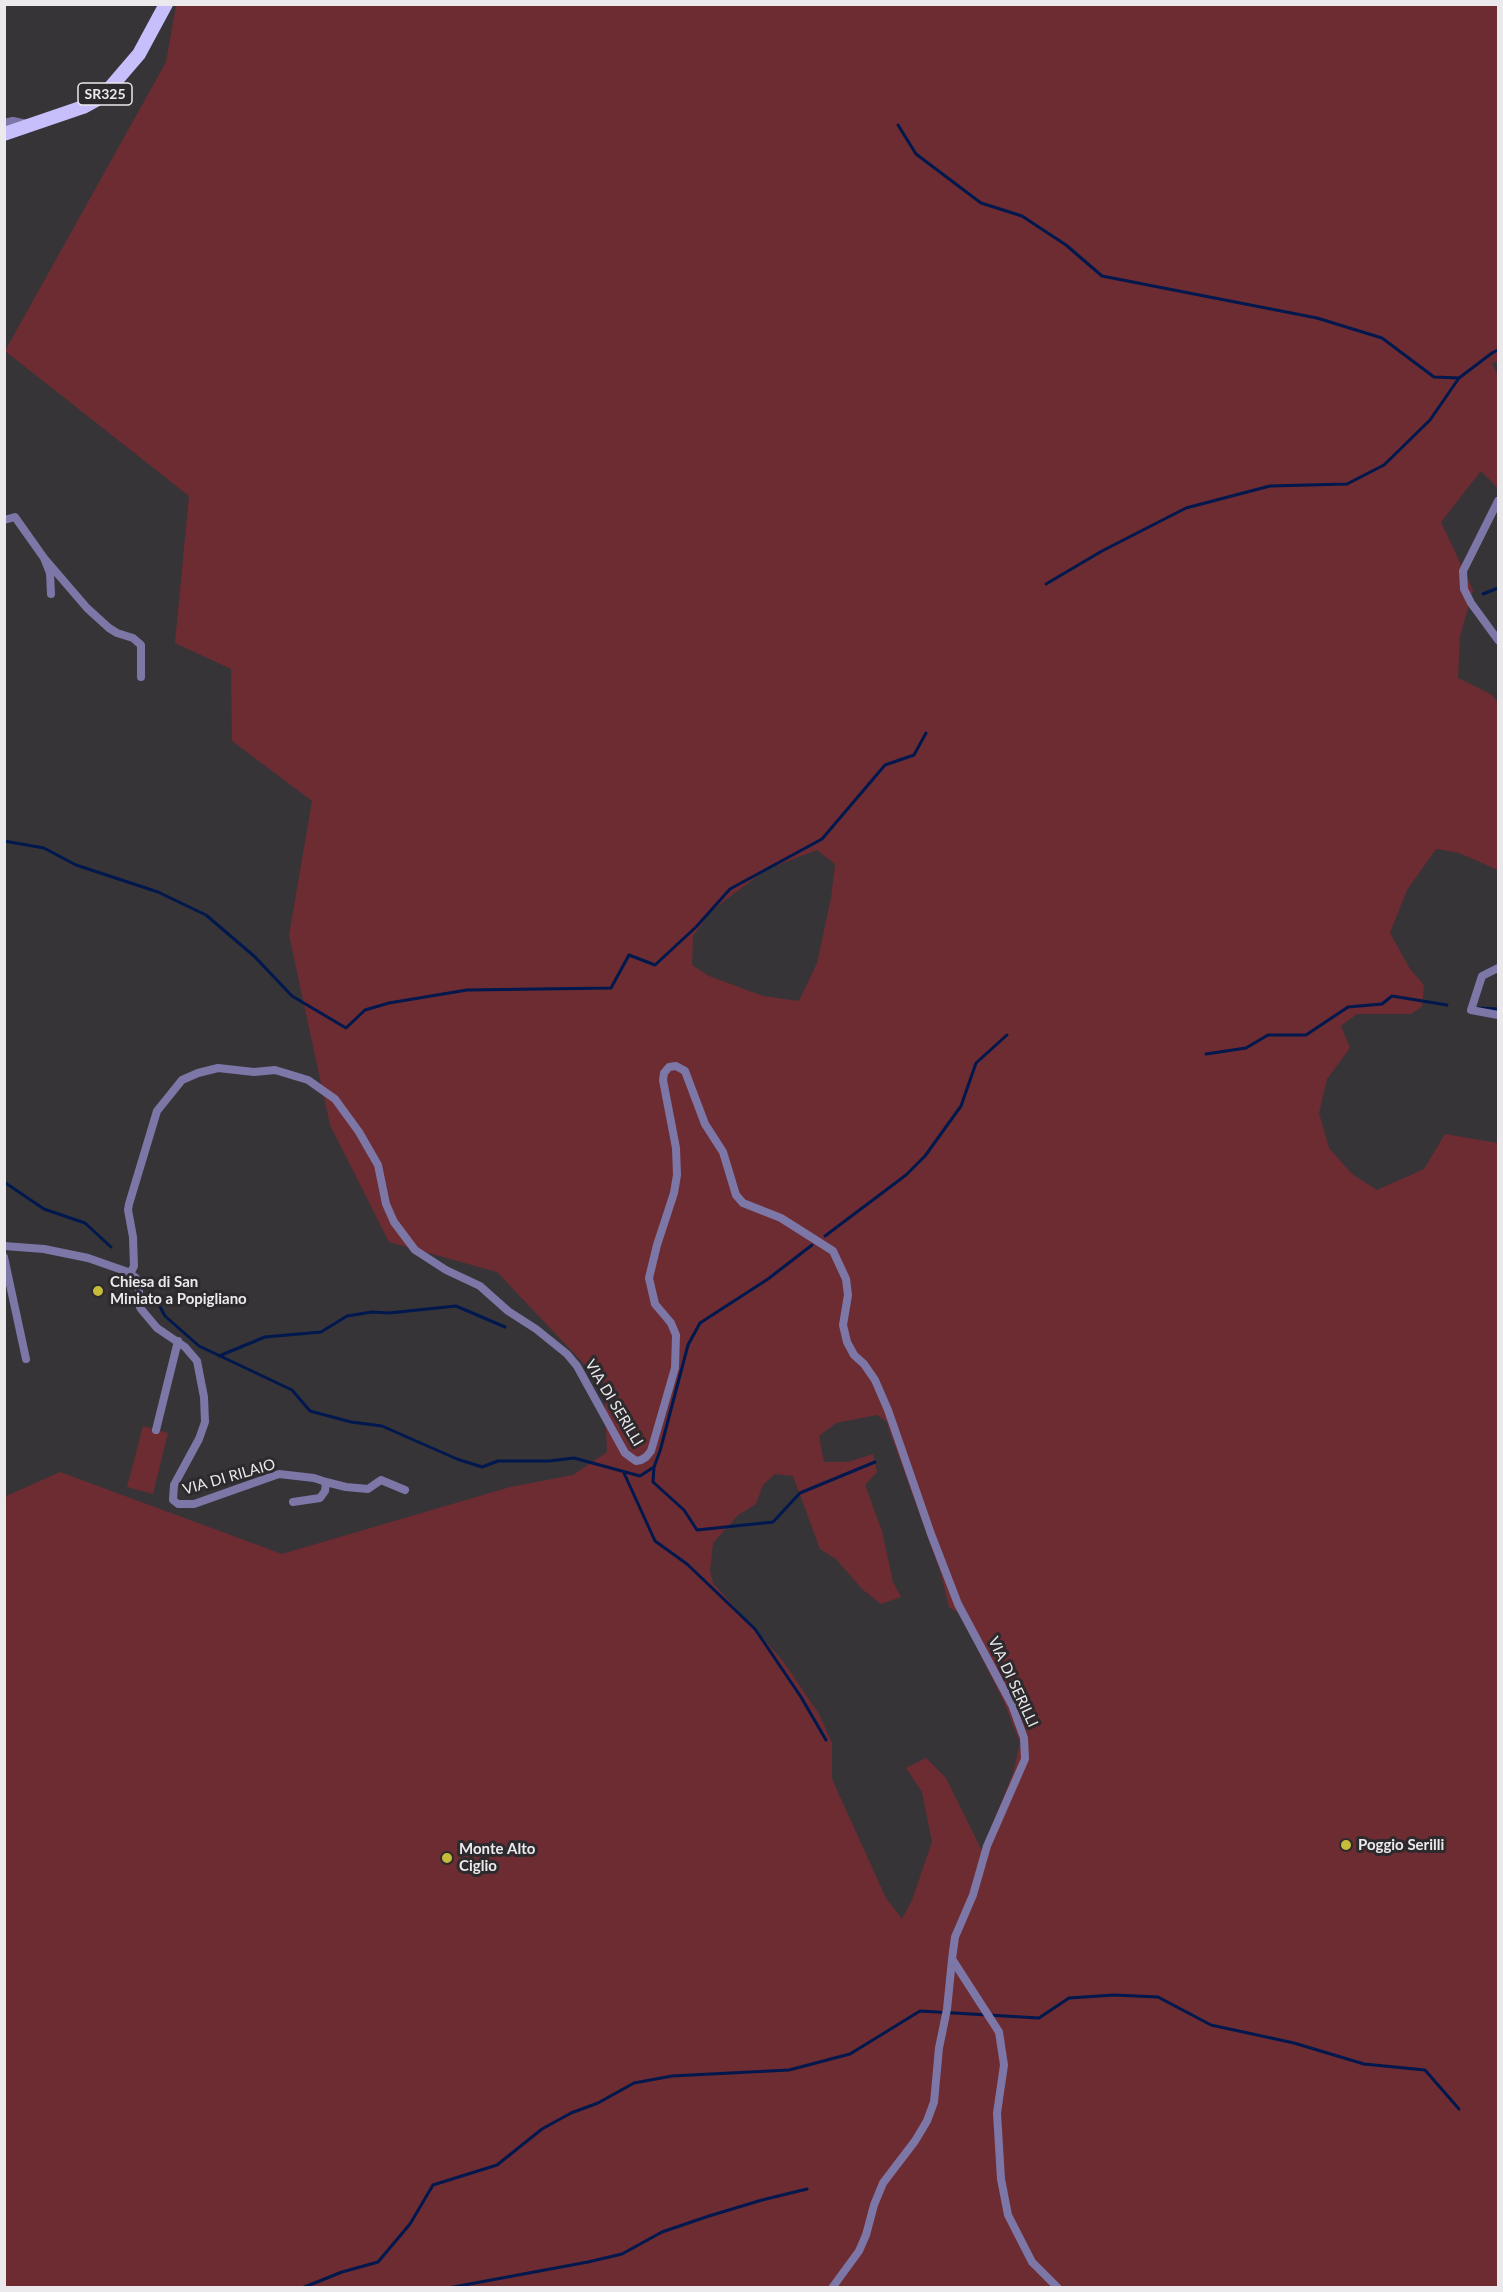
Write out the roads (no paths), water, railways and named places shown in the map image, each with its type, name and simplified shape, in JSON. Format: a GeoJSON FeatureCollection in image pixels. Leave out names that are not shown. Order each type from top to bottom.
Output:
{"type":"FeatureCollection","features":[{"type":"Feature","properties":{"kind":"main road","name":"SR325"},"geometry":{"type":"LineString","coordinates":[[4,134],[83,107],[103,96],[139,54],[166,4]]}},
{"type":"Feature","properties":{"kind":"street"},"geometry":{"type":"LineString","coordinates":[[4,123],[13,121],[30,125]]}},
{"type":"Feature","properties":{"kind":"street"},"geometry":{"type":"LineString","coordinates":[[1498,501],[1463,571],[1464,590],[1498,640]]}},
{"type":"Feature","properties":{"kind":"street"},"geometry":{"type":"LineString","coordinates":[[4,520],[15,517],[44,558],[87,608],[109,628],[133,638],[141,645],[141,677]]}},
{"type":"Feature","properties":{"kind":"street"},"geometry":{"type":"LineString","coordinates":[[44,558],[50,573],[51,594]]}},
{"type":"Feature","properties":{"kind":"street"},"geometry":{"type":"LineString","coordinates":[[1498,968],[1482,976],[1471,1010],[1498,1015]]}},
{"type":"Feature","properties":{"kind":"street","name":"VIA DI SERILLI"},"geometry":{"type":"LineString","coordinates":[[130,1274],[134,1266],[129,1204],[157,1111],[182,1080],[219,1068],[254,1072],[275,1070],[308,1080],[335,1099],[359,1131],[378,1165],[386,1204],[394,1222],[415,1250],[446,1270],[480,1286],[508,1311],[536,1329],[567,1354],[577,1366],[625,1453],[636,1461],[641,1460],[651,1451],[675,1368],[676,1335],[655,1304],[649,1278],[674,1193],[677,1175],[676,1148],[663,1080],[664,1073],[669,1066],[676,1066],[685,1071],[705,1124],[723,1152],[736,1195],[743,1203],[780,1218],[832,1251],[846,1279],[848,1295],[843,1325],[847,1342],[854,1355],[864,1364],[875,1380],[884,1400],[958,1604],[1012,1704],[1024,1738],[1025,1759],[987,1846],[973,1895],[955,1937],[952,1959]]}},
{"type":"Feature","properties":{"kind":"street"},"geometry":{"type":"LineString","coordinates":[[4,1246],[44,1249],[88,1258],[117,1266],[130,1274]]}},
{"type":"Feature","properties":{"kind":"street"},"geometry":{"type":"LineString","coordinates":[[4,1257],[26,1359]]}},
{"type":"Feature","properties":{"kind":"street","name":"VIA DI RILAIO"},"geometry":{"type":"LineString","coordinates":[[130,1274],[136,1278],[139,1287],[141,1310],[157,1328],[178,1341],[196,1361],[202,1381],[205,1422],[199,1439],[174,1485],[173,1500],[178,1504],[194,1504],[279,1474],[314,1478],[346,1487],[368,1489],[381,1480],[405,1490]]}},
{"type":"Feature","properties":{"kind":"street"},"geometry":{"type":"LineString","coordinates":[[156,1430],[178,1341]]}},
{"type":"Feature","properties":{"kind":"street"},"geometry":{"type":"LineString","coordinates":[[293,1502],[320,1498],[325,1491],[326,1482]]}},
{"type":"Feature","properties":{"kind":"street"},"geometry":{"type":"LineString","coordinates":[[832,2288],[859,2251],[883,2183],[915,2141],[927,2121],[934,2102],[952,1959]]}},
{"type":"Feature","properties":{"kind":"street"},"geometry":{"type":"LineString","coordinates":[[952,1959],[999,2032],[1004,2065],[997,2113],[1001,2179],[1008,2215],[1032,2262],[1058,2288]]}},
{"type":"Feature","properties":{"kind":"waterway"},"geometry":{"type":"LineString","coordinates":[[898,125],[916,154],[981,203],[1022,216],[1066,245],[1102,276],[1317,318],[1382,338],[1434,377],[1459,378]]}},
{"type":"Feature","properties":{"kind":"waterway"},"geometry":{"type":"LineString","coordinates":[[1046,584],[1102,551],[1186,508],[1270,486],[1347,484],[1384,465],[1430,420],[1459,378],[1498,350]]}},
{"type":"Feature","properties":{"kind":"waterway"},"geometry":{"type":"LineString","coordinates":[[1483,594],[1498,588]]}},
{"type":"Feature","properties":{"kind":"waterway"},"geometry":{"type":"LineString","coordinates":[[4,841],[44,848],[76,865],[158,892],[206,915],[254,956],[292,996],[346,1028],[365,1010],[389,1003],[467,990],[611,988],[629,955],[655,965],[696,927],[730,889],[822,839],[885,765],[914,755],[926,733]]}},
{"type":"Feature","properties":{"kind":"waterway"},"geometry":{"type":"LineString","coordinates":[[1206,1054],[1246,1048],[1268,1035],[1306,1035],[1348,1007],[1382,1004],[1392,996],[1447,1005]]}},
{"type":"Feature","properties":{"kind":"waterway"},"geometry":{"type":"LineString","coordinates":[[1479,1008],[1498,1009]]}},
{"type":"Feature","properties":{"kind":"waterway"},"geometry":{"type":"LineString","coordinates":[[825,1236],[906,1175],[925,1156],[961,1106],[976,1063],[1007,1035]]}},
{"type":"Feature","properties":{"kind":"waterway"},"geometry":{"type":"LineString","coordinates":[[4,1182],[44,1209],[85,1223],[111,1247]]}},
{"type":"Feature","properties":{"kind":"waterway"},"geometry":{"type":"LineString","coordinates":[[152,1292],[165,1316],[199,1346],[292,1390],[310,1411],[351,1422],[382,1426],[457,1459],[482,1467],[498,1461],[549,1461],[574,1458],[640,1476],[654,1467],[688,1345],[700,1323],[768,1279],[812,1245]]}},
{"type":"Feature","properties":{"kind":"waterway"},"geometry":{"type":"LineString","coordinates":[[219,1356],[265,1337],[321,1332],[347,1316],[372,1312],[389,1313],[456,1306],[505,1327]]}},
{"type":"Feature","properties":{"kind":"waterway"},"geometry":{"type":"LineString","coordinates":[[654,1467],[653,1482],[684,1510],[697,1530],[773,1522],[800,1493],[875,1462]]}},
{"type":"Feature","properties":{"kind":"waterway"},"geometry":{"type":"LineString","coordinates":[[624,1473],[655,1541],[687,1564],[755,1629],[801,1697],[826,1740]]}},
{"type":"Feature","properties":{"kind":"waterway"},"geometry":{"type":"LineString","coordinates":[[302,2288],[342,2272],[378,2262],[410,2224],[433,2185],[497,2165],[542,2129],[634,2083],[672,2076],[789,2070],[850,2054],[920,2011],[1039,2018],[1069,1998],[1114,1995],[1158,1997],[1211,2025],[1294,2043],[1364,2064],[1425,2070],[1459,2109]]}},
{"type":"Feature","properties":{"kind":"waterway"},"geometry":{"type":"LineString","coordinates":[[448,2288],[622,2254],[662,2232],[762,2200],[807,2189]]}},
{"type":"Feature","properties":{"kind":"place","name":"Chiesa di San Miniato a Popigliano"},"geometry":{"type":"Point","coordinates":[98,1291]}},
{"type":"Feature","properties":{"kind":"place","name":"Poggio Serilli"},"geometry":{"type":"Point","coordinates":[1346,1845]}},
{"type":"Feature","properties":{"kind":"place","name":"Monte Alto Ciglio"},"geometry":{"type":"Point","coordinates":[447,1858]}}]}
